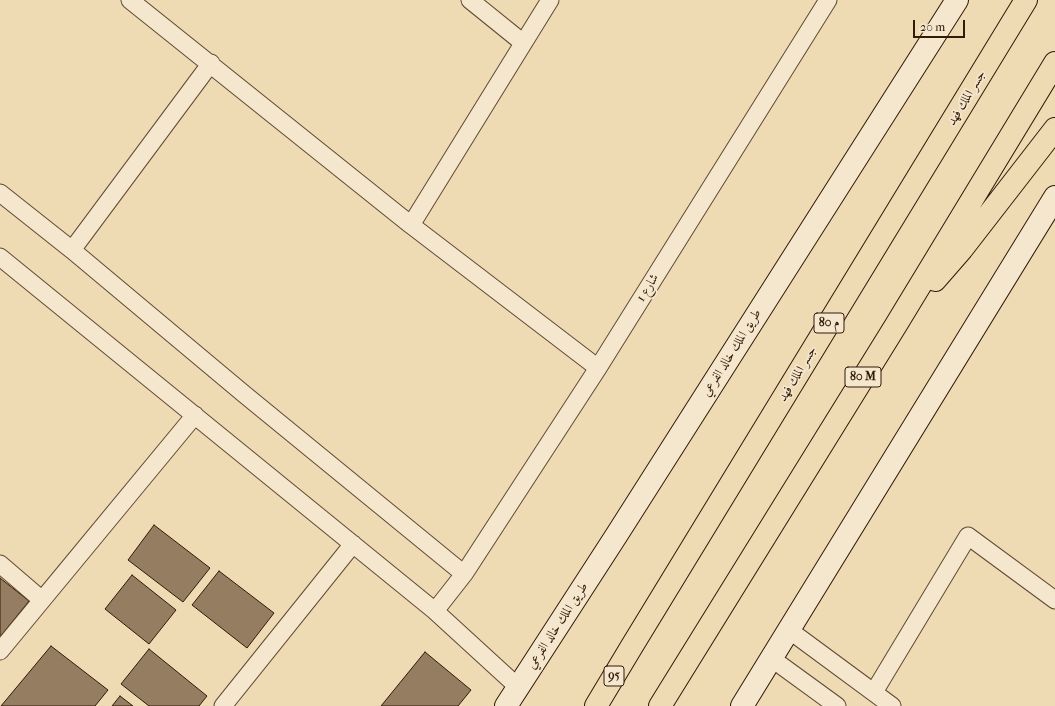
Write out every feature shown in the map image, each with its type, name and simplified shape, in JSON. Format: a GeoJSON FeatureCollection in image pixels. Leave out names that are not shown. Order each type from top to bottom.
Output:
{"type":"FeatureCollection","features":[{"type":"Feature","properties":{"kind":"highway","name":"جسر الملك فهد"},"geometry":{"type":"LineString","coordinates":[[632,646],[1026,0]]}},
{"type":"Feature","properties":{"kind":"highway","name":"80 M"},"geometry":{"type":"LineString","coordinates":[[663,701],[896,325],[1055,63]]}},
{"type":"Feature","properties":{"kind":"highway"},"geometry":{"type":"LineString","coordinates":[[896,325],[962,249],[1055,129]]}},
{"type":"Feature","properties":{"kind":"highway"},"geometry":{"type":"LineString","coordinates":[[588,706],[632,646]]}},
{"type":"Feature","properties":{"kind":"highway","name":"95"},"geometry":{"type":"LineString","coordinates":[[596,706],[632,646]]}},
{"type":"Feature","properties":{"kind":"main road","name":"طريق الملك خالد الفرعي"},"geometry":{"type":"LineString","coordinates":[[506,706],[957,0]]}},
{"type":"Feature","properties":{"kind":"main road"},"geometry":{"type":"LineString","coordinates":[[742,706],[1055,196]]}},
{"type":"Feature","properties":{"kind":"street"},"geometry":{"type":"LineString","coordinates":[[130,0],[411,224],[598,368]]}},
{"type":"Feature","properties":{"kind":"street"},"geometry":{"type":"LineString","coordinates":[[470,0],[522,42]]}},
{"type":"Feature","properties":{"kind":"street"},"geometry":{"type":"LineString","coordinates":[[411,224],[522,42],[550,0]]}},
{"type":"Feature","properties":{"kind":"street","name":"شارع 1"},"geometry":{"type":"LineString","coordinates":[[435,611],[464,574],[598,368],[828,0]]}},
{"type":"Feature","properties":{"kind":"street"},"geometry":{"type":"LineString","coordinates":[[72,250],[211,64]]}},
{"type":"Feature","properties":{"kind":"street"},"geometry":{"type":"LineString","coordinates":[[0,193],[72,250],[244,394],[464,574]]}},
{"type":"Feature","properties":{"kind":"street"},"geometry":{"type":"LineString","coordinates":[[0,257],[435,611],[518,687]]}},
{"type":"Feature","properties":{"kind":"street"},"geometry":{"type":"LineString","coordinates":[[0,651],[195,415]]}},
{"type":"Feature","properties":{"kind":"street"},"geometry":{"type":"LineString","coordinates":[[874,692],[968,536],[1055,600]]}},
{"type":"Feature","properties":{"kind":"street"},"geometry":{"type":"LineString","coordinates":[[223,706],[353,544]]}},
{"type":"Feature","properties":{"kind":"street"},"geometry":{"type":"LineString","coordinates":[[0,564],[42,600]]}},
{"type":"Feature","properties":{"kind":"street"},"geometry":{"type":"LineString","coordinates":[[789,630],[892,706]]}},
{"type":"Feature","properties":{"kind":"street"},"geometry":{"type":"LineString","coordinates":[[772,658],[837,706]]}},
{"type":"Feature","properties":{"kind":"building"},"geometry":{"type":"Polygon","coordinates":[[[154,525],[210,568],[183,602],[128,560],[154,525]]]}},
{"type":"Feature","properties":{"kind":"building"},"geometry":{"type":"Polygon","coordinates":[[[219,571],[274,613],[247,648],[192,605],[219,571]]]}},
{"type":"Feature","properties":{"kind":"building"},"geometry":{"type":"Polygon","coordinates":[[[132,575],[176,610],[149,644],[105,609],[132,575]]]}},
{"type":"Feature","properties":{"kind":"building"},"geometry":{"type":"Polygon","coordinates":[[[0,578],[29,601],[0,637],[0,578]]]}},
{"type":"Feature","properties":{"kind":"building"},"geometry":{"type":"Polygon","coordinates":[[[51,646],[108,690],[95,706],[1,706],[51,646]]]}},
{"type":"Feature","properties":{"kind":"building"},"geometry":{"type":"Polygon","coordinates":[[[149,649],[207,696],[199,706],[149,706],[121,684],[149,649]]]}},
{"type":"Feature","properties":{"kind":"building"},"geometry":{"type":"Polygon","coordinates":[[[425,652],[471,690],[458,706],[381,706],[425,652]]]}},
{"type":"Feature","properties":{"kind":"building"},"geometry":{"type":"Polygon","coordinates":[[[120,696],[133,706],[112,706],[120,696]]]}}]}
